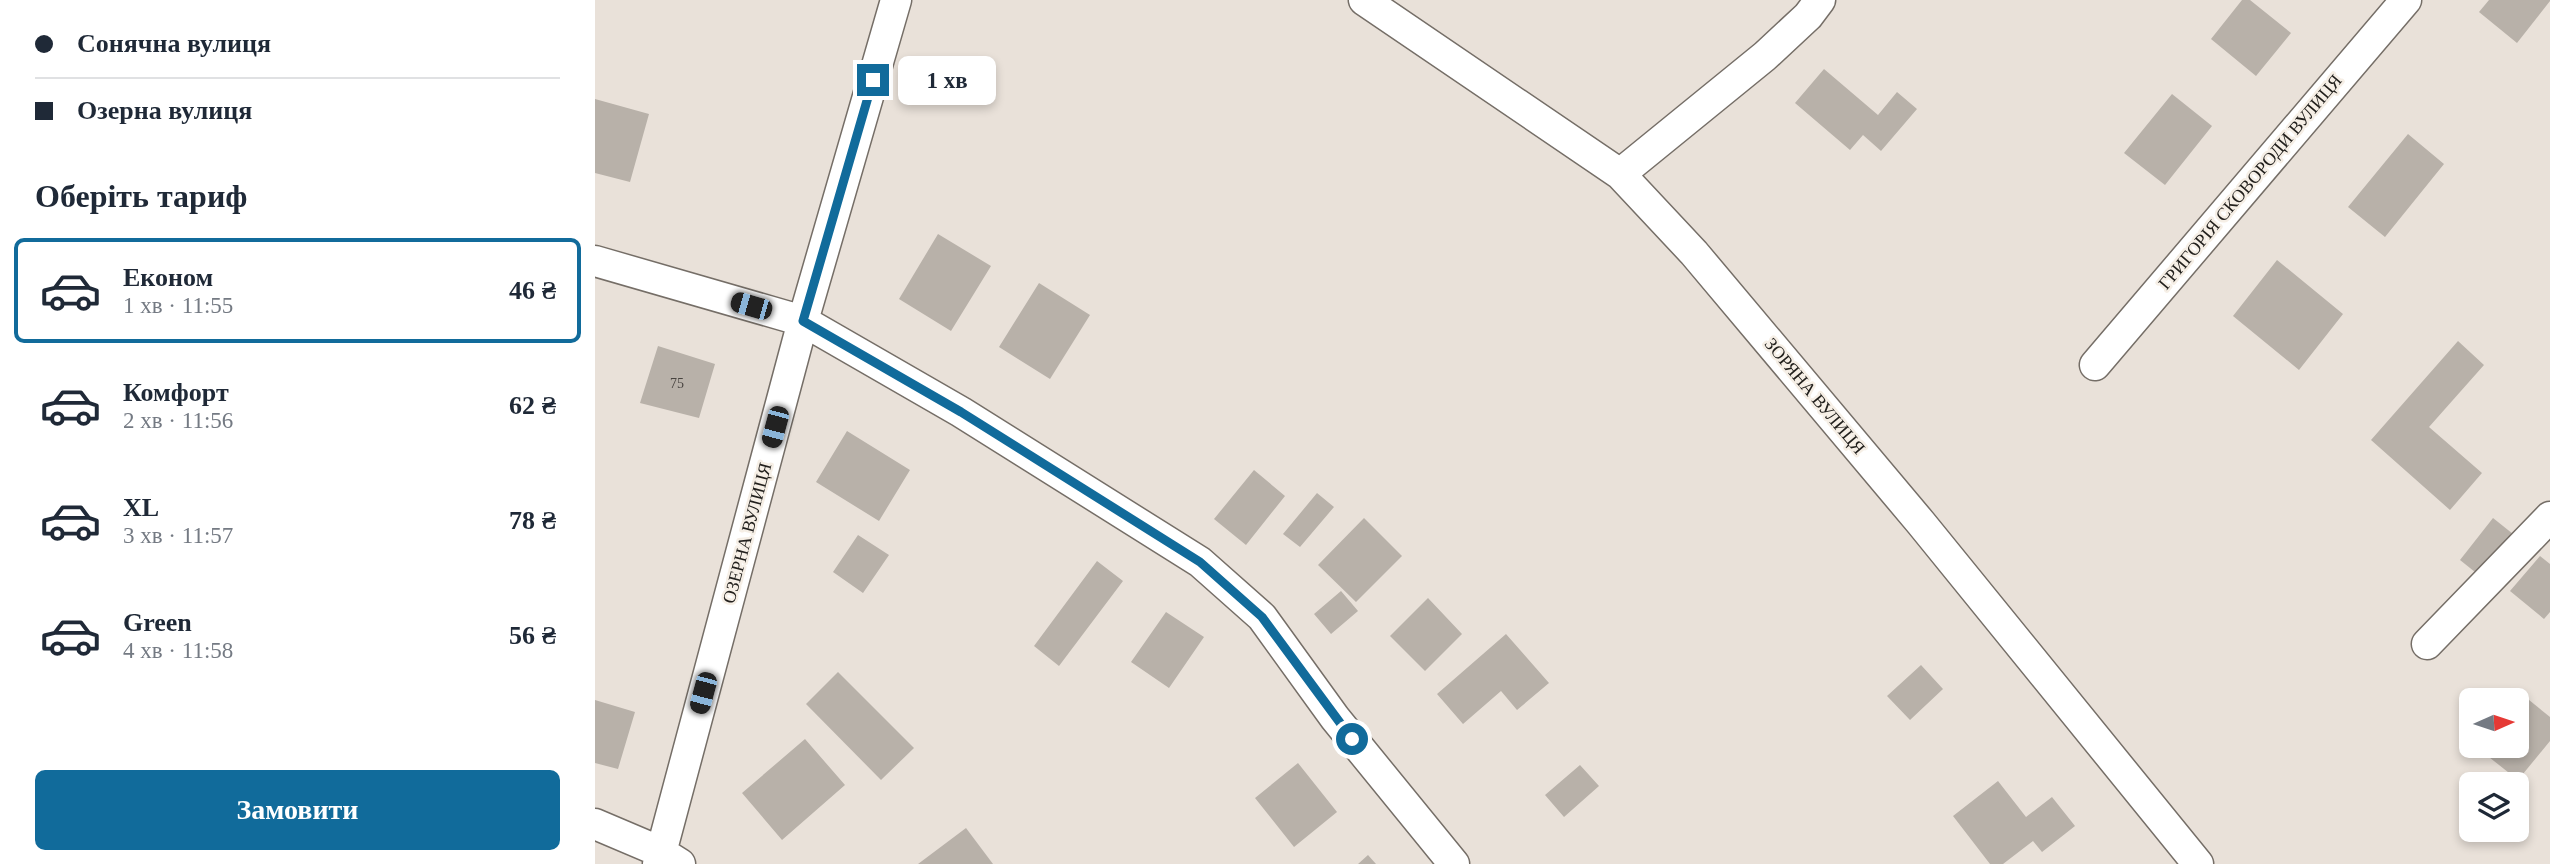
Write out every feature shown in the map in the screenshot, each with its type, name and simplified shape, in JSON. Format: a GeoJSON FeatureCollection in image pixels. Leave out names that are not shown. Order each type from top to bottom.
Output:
{"type":"FeatureCollection","features":[{"type":"Feature","properties":{"kind":"street","name":"ОЗЕРНА ВУЛИЦЯ"},"geometry":{"type":"LineString","coordinates":[[666,860],[803,321],[896,0]]}},
{"type":"Feature","properties":{"kind":"street","name":"ЗОРЯНА ВУЛИЦЯ"},"geometry":{"type":"LineString","coordinates":[[1364,0],[1620,174],[1694,253],[1878,471],[2198,864]]}},
{"type":"Feature","properties":{"kind":"street"},"geometry":{"type":"LineString","coordinates":[[1620,174],[1765,56],[1808,16],[1820,0]]}},
{"type":"Feature","properties":{"kind":"street","name":"ГРИГОРІЯ СКОВОРОДИ ВУЛИЦЯ"},"geometry":{"type":"LineString","coordinates":[[2095,365],[2406,0]]}},
{"type":"Feature","properties":{"kind":"street"},"geometry":{"type":"LineString","coordinates":[[595,261],[803,321],[961,412],[1200,562],[1262,617],[1335,718],[1454,864]]}},
{"type":"Feature","properties":{"kind":"street"},"geometry":{"type":"LineString","coordinates":[[2427,644],[2550,517]]}},
{"type":"Feature","properties":{"kind":"street"},"geometry":{"type":"LineString","coordinates":[[595,824],[666,860]]}},
{"type":"Feature","properties":{"kind":"building"},"geometry":{"type":"Polygon","coordinates":[[[2242,0],[2250,0],[2291,33],[2256,76],[2211,39],[2242,0]]]}},
{"type":"Feature","properties":{"kind":"building"},"geometry":{"type":"Polygon","coordinates":[[[2489,0],[2550,1],[2517,43],[2479,12],[2489,0]]]}},
{"type":"Feature","properties":{"kind":"building"},"geometry":{"type":"Polygon","coordinates":[[[1824,69],[1878,115],[1897,92],[1917,109],[1881,151],[1863,135],[1850,150],[1795,103],[1824,69]]]}},
{"type":"Feature","properties":{"kind":"building"},"geometry":{"type":"Polygon","coordinates":[[[2172,94],[2212,126],[2165,185],[2124,153],[2172,94]]]}},
{"type":"Feature","properties":{"kind":"building"},"geometry":{"type":"Polygon","coordinates":[[[595,99],[649,114],[630,182],[595,173],[595,99]]]}},
{"type":"Feature","properties":{"kind":"building"},"geometry":{"type":"Polygon","coordinates":[[[2408,134],[2444,164],[2385,237],[2348,207],[2408,134]]]}},
{"type":"Feature","properties":{"kind":"building"},"geometry":{"type":"Polygon","coordinates":[[[938,234],[991,266],[951,331],[899,299],[938,234]]]}},
{"type":"Feature","properties":{"kind":"building"},"geometry":{"type":"Polygon","coordinates":[[[2277,260],[2343,314],[2299,370],[2233,316],[2277,260]]]}},
{"type":"Feature","properties":{"kind":"building"},"geometry":{"type":"Polygon","coordinates":[[[1039,283],[1090,315],[1050,379],[999,347],[1039,283]]]}},
{"type":"Feature","properties":{"kind":"building"},"geometry":{"type":"Polygon","coordinates":[[[2458,341],[2484,365],[2429,427],[2482,473],[2450,510],[2371,440],[2458,341]]]}},
{"type":"Feature","properties":{"kind":"building"},"geometry":{"type":"Polygon","coordinates":[[[658,346],[715,364],[699,418],[640,403],[658,346]]]}},
{"type":"Feature","properties":{"kind":"building"},"geometry":{"type":"Polygon","coordinates":[[[847,431],[910,470],[879,521],[816,482],[847,431]]]}},
{"type":"Feature","properties":{"kind":"building"},"geometry":{"type":"Polygon","coordinates":[[[1254,470],[1285,496],[1246,545],[1214,519],[1254,470]]]}},
{"type":"Feature","properties":{"kind":"building"},"geometry":{"type":"Polygon","coordinates":[[[1317,493],[1334,507],[1300,547],[1283,534],[1317,493]]]}},
{"type":"Feature","properties":{"kind":"building"},"geometry":{"type":"Polygon","coordinates":[[[1364,518],[1402,556],[1356,602],[1318,565],[1364,518]]]}},
{"type":"Feature","properties":{"kind":"building"},"geometry":{"type":"Polygon","coordinates":[[[2493,518],[2518,538],[2485,580],[2460,560],[2493,518]]]}},
{"type":"Feature","properties":{"kind":"building"},"geometry":{"type":"Polygon","coordinates":[[[858,535],[889,555],[863,593],[833,572],[858,535]]]}},
{"type":"Feature","properties":{"kind":"building"},"geometry":{"type":"Polygon","coordinates":[[[2540,556],[2550,564],[2550,612],[2544,619],[2510,591],[2540,556]]]}},
{"type":"Feature","properties":{"kind":"building"},"geometry":{"type":"Polygon","coordinates":[[[1097,561],[1123,581],[1059,666],[1034,646],[1097,561]]]}},
{"type":"Feature","properties":{"kind":"building"},"geometry":{"type":"Polygon","coordinates":[[[1341,591],[1358,611],[1331,634],[1314,614],[1341,591]]]}},
{"type":"Feature","properties":{"kind":"building"},"geometry":{"type":"Polygon","coordinates":[[[1428,598],[1462,634],[1425,671],[1390,636],[1428,598]]]}},
{"type":"Feature","properties":{"kind":"building"},"geometry":{"type":"Polygon","coordinates":[[[1166,612],[1204,637],[1169,688],[1131,662],[1166,612]]]}},
{"type":"Feature","properties":{"kind":"building"},"geometry":{"type":"Polygon","coordinates":[[[1506,634],[1549,683],[1517,710],[1501,691],[1463,724],[1437,694],[1506,634]]]}},
{"type":"Feature","properties":{"kind":"building"},"geometry":{"type":"Polygon","coordinates":[[[1921,665],[1943,689],[1910,720],[1887,696],[1921,665]]]}},
{"type":"Feature","properties":{"kind":"building"},"geometry":{"type":"Polygon","coordinates":[[[838,672],[914,748],[881,780],[806,704],[838,672]]]}},
{"type":"Feature","properties":{"kind":"building"},"geometry":{"type":"Polygon","coordinates":[[[595,700],[635,712],[618,769],[595,763],[595,700]]]}},
{"type":"Feature","properties":{"kind":"building"},"geometry":{"type":"Polygon","coordinates":[[[2529,700],[2550,717],[2550,741],[2525,772],[2508,772],[2490,758],[2529,758],[2529,700]]]}},
{"type":"Feature","properties":{"kind":"building"},"geometry":{"type":"Polygon","coordinates":[[[805,739],[845,785],[782,840],[742,793],[805,739]]]}},
{"type":"Feature","properties":{"kind":"building"},"geometry":{"type":"Polygon","coordinates":[[[1298,763],[1337,812],[1294,847],[1255,798],[1298,763]]]}},
{"type":"Feature","properties":{"kind":"building"},"geometry":{"type":"Polygon","coordinates":[[[1580,765],[1599,786],[1564,817],[1545,795],[1580,765]]]}},
{"type":"Feature","properties":{"kind":"building"},"geometry":{"type":"Polygon","coordinates":[[[1998,781],[2026,817],[2052,797],[2075,826],[2042,852],[2033,841],[2003,864],[1990,864],[1953,816],[1998,781]]]}},
{"type":"Feature","properties":{"kind":"building"},"geometry":{"type":"Polygon","coordinates":[[[966,828],[993,864],[918,864],[966,828]]]}},
{"type":"Feature","properties":{"kind":"building"},"geometry":{"type":"Polygon","coordinates":[[[1368,855],[1376,864],[1358,864],[1368,855]]]}},
{"type":"Feature","properties":{"kind":"route"},"geometry":{"type":"LineString","coordinates":[[873,80],[803,321],[961,412],[1200,562],[1262,617],[1352,739]]}}]}
